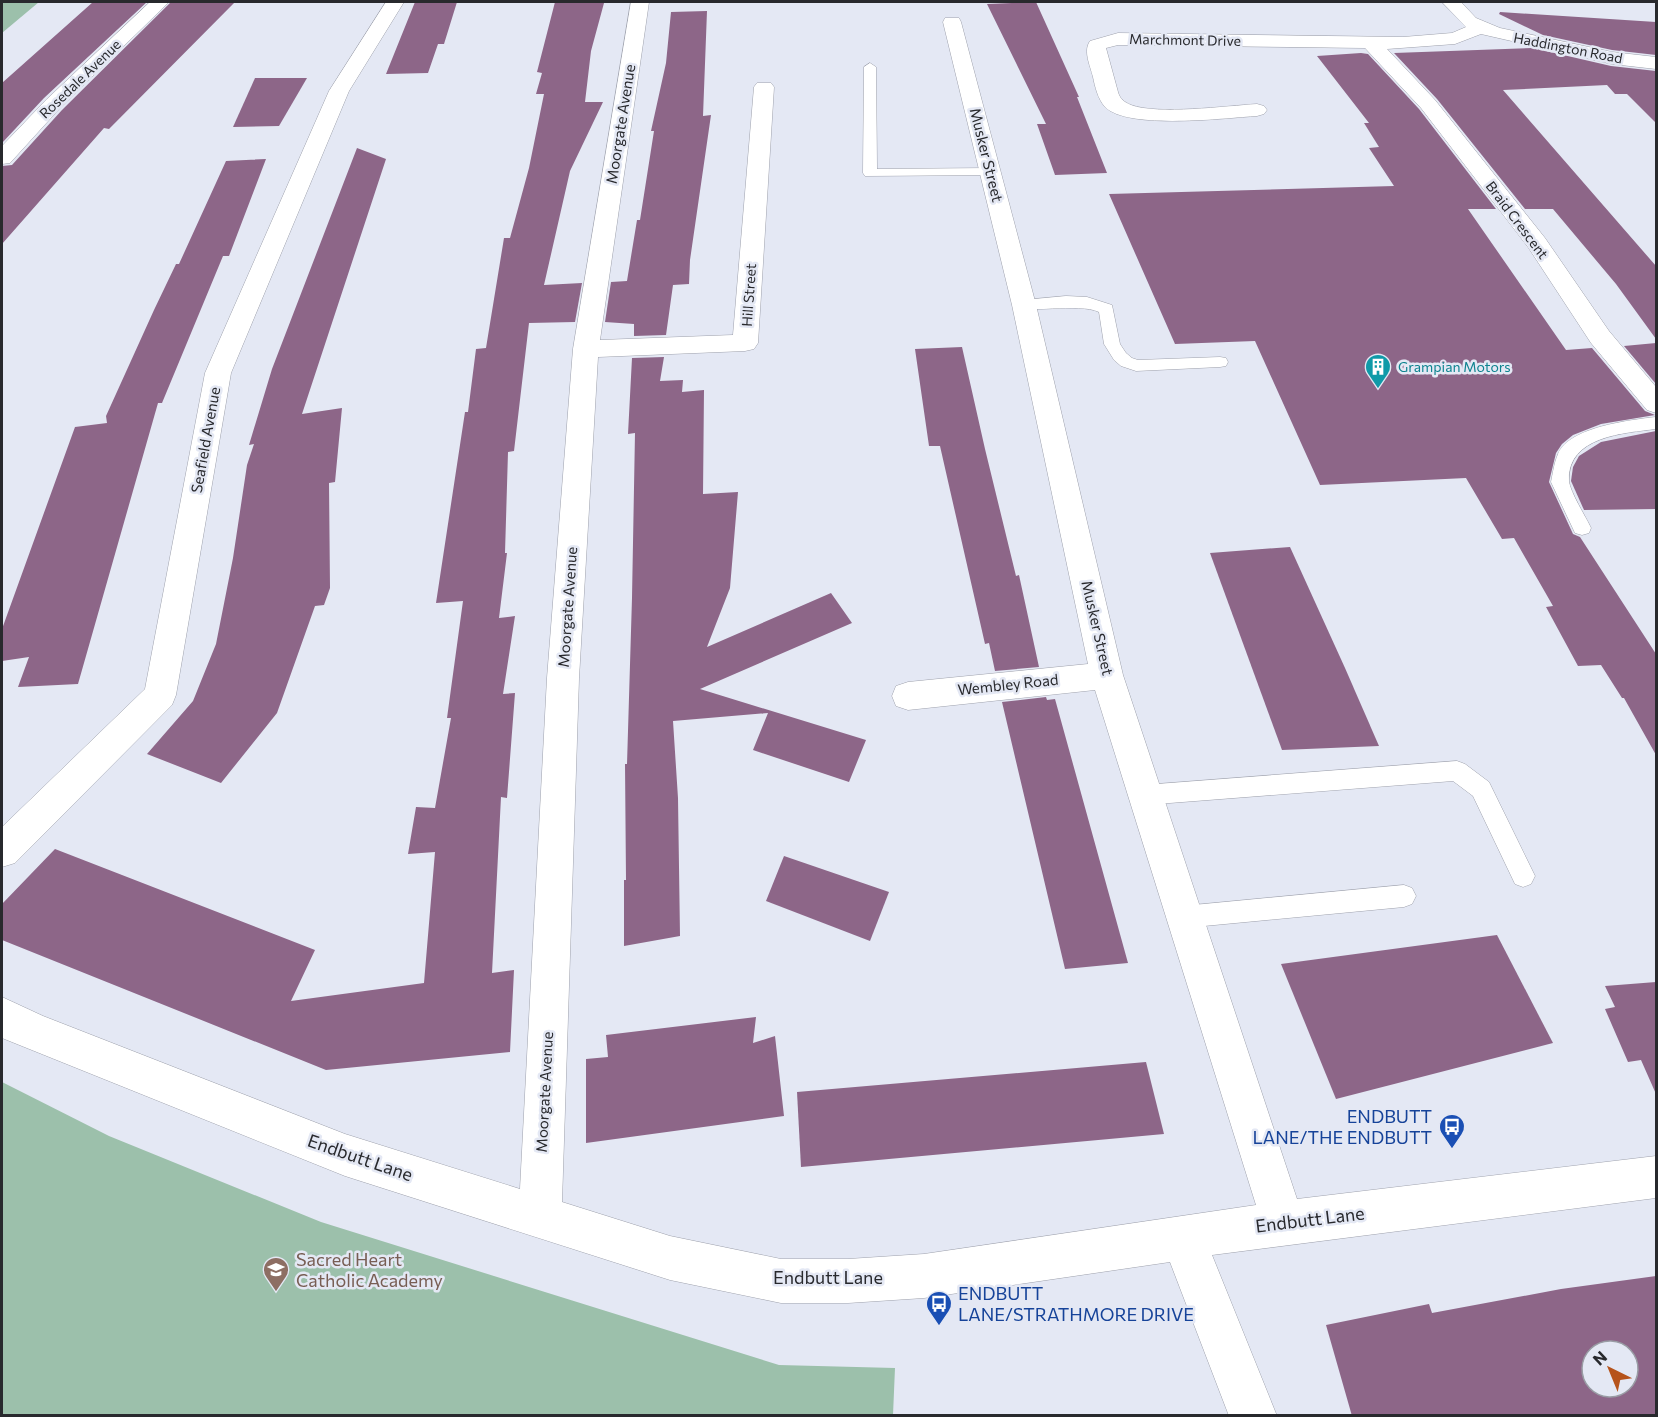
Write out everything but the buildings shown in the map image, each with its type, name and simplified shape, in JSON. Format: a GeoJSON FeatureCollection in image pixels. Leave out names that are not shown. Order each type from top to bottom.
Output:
{"type":"FeatureCollection","features":[{"type":"Feature","properties":{"kind":"street","name":"Rosedale Avenue"},"geometry":{"type":"LineString","coordinates":[[2,158],[53,104],[160,2]]}},
{"type":"Feature","properties":{"kind":"street","name":"Seafield Avenue"},"geometry":{"type":"LineString","coordinates":[[2,851],[160,695],[218,373],[339,91],[395,2]]}},
{"type":"Feature","properties":{"kind":"street","name":"Moorgate Avenue"},"geometry":{"type":"LineString","coordinates":[[540,1216],[563,678],[586,349],[640,2]]}},
{"type":"Feature","properties":{"kind":"street"},"geometry":{"type":"LineString","coordinates":[[1451,2],[1461,15],[1481,28]]}},
{"type":"Feature","properties":{"kind":"street","name":"Musker Street"},"geometry":{"type":"LineString","coordinates":[[952,22],[1024,305],[1107,675],[1283,1223]]}},
{"type":"Feature","properties":{"kind":"street","name":"Marchmont Drive"},"geometry":{"type":"LineString","coordinates":[[1257,110],[1152,114],[1124,111],[1111,101],[1096,51],[1097,45],[1118,39],[1436,41],[1455,38],[1481,28]]}},
{"type":"Feature","properties":{"kind":"street","name":"Haddington Road"},"geometry":{"type":"LineString","coordinates":[[1481,28],[1514,38],[1612,58],[1656,63]]}},
{"type":"Feature","properties":{"kind":"street","name":"Braid Crescent"},"geometry":{"type":"LineString","coordinates":[[1370,42],[1428,104],[1537,243],[1600,337],[1656,404]]}},
{"type":"Feature","properties":{"kind":"street","name":"Hill Street"},"geometry":{"type":"LineString","coordinates":[[586,349],[745,343],[764,87]]}},
{"type":"Feature","properties":{"kind":"street","name":"Wembley Road"},"geometry":{"type":"LineString","coordinates":[[908,696],[1107,675]]}},
{"type":"Feature","properties":{"kind":"street","name":"Endbutt Lane"},"geometry":{"type":"LineString","coordinates":[[2,1017],[33,1032],[345,1155],[670,1258],[781,1281],[848,1281],[924,1276],[1283,1223],[1656,1177]]}},
{"type":"Feature","properties":{"kind":"street"},"geometry":{"type":"LineString","coordinates":[[1183,1238],[1253,1416]]}},
{"type":"Feature","properties":{"kind":"lane"},"geometry":{"type":"LineString","coordinates":[[870,67],[870,173],[990,172]]}},
{"type":"Feature","properties":{"kind":"lane"},"geometry":{"type":"LineString","coordinates":[[1024,305],[1086,302],[1098,304],[1106,309],[1115,353],[1124,362],[1136,366],[1220,362]]}},
{"type":"Feature","properties":{"kind":"lane"},"geometry":{"type":"LineString","coordinates":[[1582,528],[1560,482],[1566,455],[1588,437],[1623,427],[1656,423]]}},
{"type":"Feature","properties":{"kind":"lane"},"geometry":{"type":"LineString","coordinates":[[1144,795],[1457,771],[1481,789],[1523,876]]}},
{"type":"Feature","properties":{"kind":"lane"},"geometry":{"type":"LineString","coordinates":[[1183,917],[1404,896]]}},
{"type":"Feature","properties":{"kind":"green space"},"geometry":{"type":"Polygon","coordinates":[[[2,2],[39,2],[2,33],[2,2]]]}},
{"type":"Feature","properties":{"kind":"green space","name":"Sacred Heart Catholic Academy"},"geometry":{"type":"Polygon","coordinates":[[[2,1082],[109,1136],[321,1222],[779,1365],[895,1368],[893,1415],[2,1415],[2,1082]]]}},
{"type":"Feature","properties":{"kind":"place","name":"Grampian Motors"},"geometry":{"type":"Point","coordinates":[1378,390]}},
{"type":"Feature","properties":{"kind":"place","name":"ENDBUTT LANE/THE ENDBUTT"},"geometry":{"type":"Point","coordinates":[1452,1150]}},
{"type":"Feature","properties":{"kind":"place","name":"Sacred Heart Catholic Academy"},"geometry":{"type":"Point","coordinates":[276,1293]}},
{"type":"Feature","properties":{"kind":"place","name":"ENDBUTT LANE/STRATHMORE DRIVE"},"geometry":{"type":"Point","coordinates":[939,1327]}}]}
